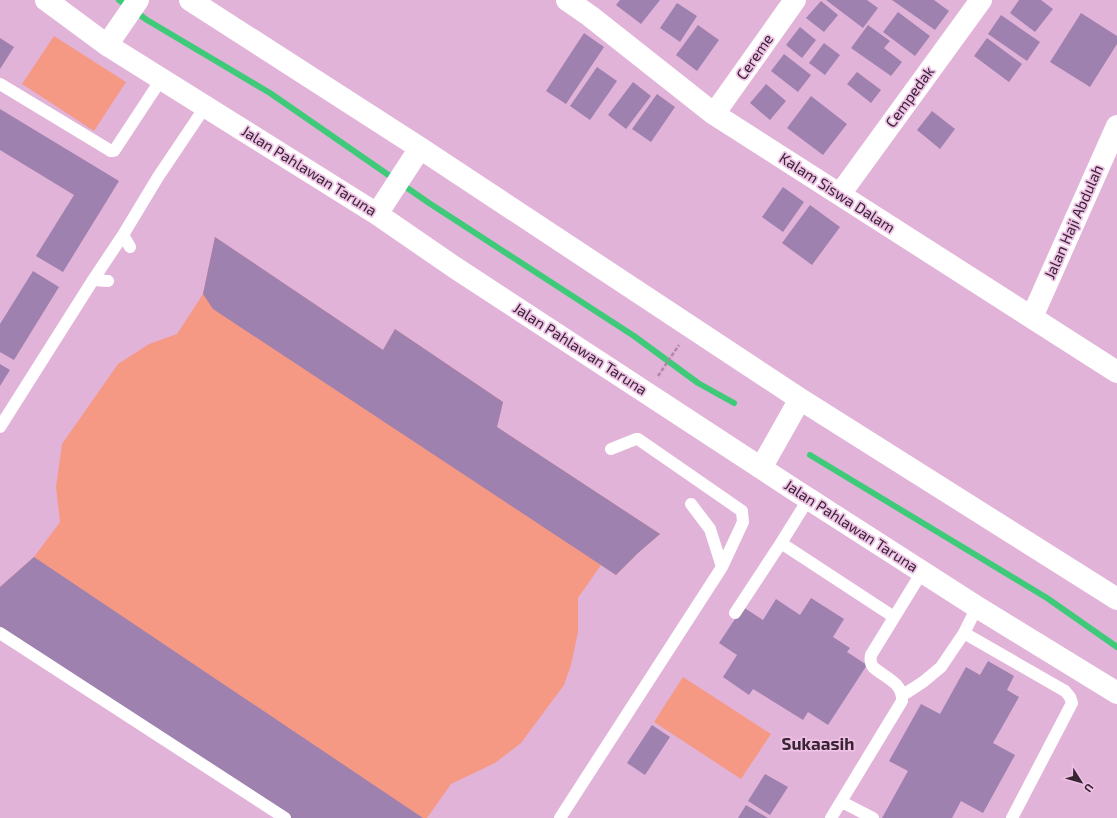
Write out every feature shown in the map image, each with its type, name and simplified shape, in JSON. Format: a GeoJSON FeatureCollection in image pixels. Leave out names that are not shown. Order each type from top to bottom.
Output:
{"type":"FeatureCollection","features":[{"type":"Feature","properties":{"kind":"main road","name":"Jalan Pahlawan Taruna"},"geometry":{"type":"LineString","coordinates":[[46,0],[111,39],[162,78],[205,107],[382,206],[454,267],[922,572],[1117,693]]}},
{"type":"Feature","properties":{"kind":"main road"},"geometry":{"type":"LineString","coordinates":[[111,39],[138,0]]}},
{"type":"Feature","properties":{"kind":"main road"},"geometry":{"type":"LineString","coordinates":[[190,0],[416,155],[1117,599]]}},
{"type":"Feature","properties":{"kind":"main road","name":"Kalam Siswa Dalam"},"geometry":{"type":"LineString","coordinates":[[567,0],[596,8],[714,114],[1117,372]]}},
{"type":"Feature","properties":{"kind":"main road","name":"Cereme"},"geometry":{"type":"LineString","coordinates":[[714,114],[795,0]]}},
{"type":"Feature","properties":{"kind":"main road","name":"Cempedak"},"geometry":{"type":"LineString","coordinates":[[840,194],[981,0]]}},
{"type":"Feature","properties":{"kind":"main road","name":"Jalan Haji Abdulah"},"geometry":{"type":"LineString","coordinates":[[1032,317],[1115,134]]}},
{"type":"Feature","properties":{"kind":"main road"},"geometry":{"type":"LineString","coordinates":[[382,206],[416,155]]}},
{"type":"Feature","properties":{"kind":"main road"},"geometry":{"type":"LineString","coordinates":[[761,468],[800,399]]}},
{"type":"Feature","properties":{"kind":"lane"},"geometry":{"type":"LineString","coordinates":[[0,84],[114,151],[162,78]]}},
{"type":"Feature","properties":{"kind":"lane"},"geometry":{"type":"LineString","coordinates":[[0,427],[158,177],[205,107]]}},
{"type":"Feature","properties":{"kind":"lane"},"geometry":{"type":"LineString","coordinates":[[123,234],[130,247]]}},
{"type":"Feature","properties":{"kind":"lane"},"geometry":{"type":"LineString","coordinates":[[93,280],[108,281]]}},
{"type":"Feature","properties":{"kind":"lane"},"geometry":{"type":"LineString","coordinates":[[560,818],[722,567],[743,522],[742,511],[638,439],[611,449]]}},
{"type":"Feature","properties":{"kind":"lane"},"geometry":{"type":"LineString","coordinates":[[735,613],[809,498]]}},
{"type":"Feature","properties":{"kind":"lane"},"geometry":{"type":"LineString","coordinates":[[691,504],[710,529],[722,567]]}},
{"type":"Feature","properties":{"kind":"lane"},"geometry":{"type":"LineString","coordinates":[[781,543],[894,617]]}},
{"type":"Feature","properties":{"kind":"lane"},"geometry":{"type":"LineString","coordinates":[[832,818],[902,701],[901,690],[898,685],[870,664],[871,655],[922,572]]}},
{"type":"Feature","properties":{"kind":"lane"},"geometry":{"type":"LineString","coordinates":[[902,695],[923,682],[940,667],[964,633],[978,607]]}},
{"type":"Feature","properties":{"kind":"lane"},"geometry":{"type":"LineString","coordinates":[[0,633],[285,818]]}},
{"type":"Feature","properties":{"kind":"lane"},"geometry":{"type":"LineString","coordinates":[[964,633],[1065,691],[1070,697],[1072,703],[1012,818]]}},
{"type":"Feature","properties":{"kind":"lane"},"geometry":{"type":"LineString","coordinates":[[842,802],[873,818]]}},
{"type":"Feature","properties":{"kind":"path"},"geometry":{"type":"LineString","coordinates":[[661,371],[680,343]]}},
{"type":"Feature","properties":{"kind":"shaded area"},"geometry":{"type":"Polygon","coordinates":[[[54,36],[126,82],[94,131],[22,84],[54,36]]]}},
{"type":"Feature","properties":{"kind":"shaded area"},"geometry":{"type":"Polygon","coordinates":[[[215,237],[383,350],[395,329],[503,402],[497,427],[660,534],[616,575],[601,565],[578,598],[578,632],[571,665],[564,685],[521,743],[495,763],[451,784],[427,818],[289,818],[0,587],[34,557],[60,522],[56,487],[62,444],[118,364],[149,344],[177,334],[203,294],[215,237]]]}},
{"type":"Feature","properties":{"kind":"shaded area"},"geometry":{"type":"Polygon","coordinates":[[[683,677],[771,734],[741,779],[654,722],[683,677]]]}},
{"type":"Feature","properties":{"kind":"building"},"geometry":{"type":"Polygon","coordinates":[[[620,0],[660,0],[641,24],[616,5],[620,0]]]}},
{"type":"Feature","properties":{"kind":"building"},"geometry":{"type":"Polygon","coordinates":[[[826,0],[867,0],[878,8],[863,28],[826,0]]]}},
{"type":"Feature","properties":{"kind":"building"},"geometry":{"type":"Polygon","coordinates":[[[892,0],[934,0],[949,11],[935,30],[892,0]]]}},
{"type":"Feature","properties":{"kind":"building"},"geometry":{"type":"Polygon","coordinates":[[[1019,0],[1041,0],[1053,9],[1035,32],[1010,13],[1019,0]]]}},
{"type":"Feature","properties":{"kind":"building"},"geometry":{"type":"Polygon","coordinates":[[[821,1],[838,15],[824,32],[806,18],[821,1]]]}},
{"type":"Feature","properties":{"kind":"building"},"geometry":{"type":"Polygon","coordinates":[[[677,3],[697,16],[680,42],[660,28],[677,3]]]}},
{"type":"Feature","properties":{"kind":"building"},"geometry":{"type":"Polygon","coordinates":[[[898,12],[930,36],[915,56],[883,32],[898,12]]]}},
{"type":"Feature","properties":{"kind":"building"},"geometry":{"type":"Polygon","coordinates":[[[1081,13],[1117,36],[1117,44],[1090,87],[1050,62],[1081,13]]]}},
{"type":"Feature","properties":{"kind":"building"},"geometry":{"type":"Polygon","coordinates":[[[1001,15],[1040,42],[1027,61],[988,34],[1001,15]]]}},
{"type":"Feature","properties":{"kind":"building"},"geometry":{"type":"Polygon","coordinates":[[[698,25],[719,40],[697,71],[676,55],[698,25]]]}},
{"type":"Feature","properties":{"kind":"building"},"geometry":{"type":"Polygon","coordinates":[[[868,25],[890,41],[884,48],[902,62],[891,76],[851,48],[868,25]]]}},
{"type":"Feature","properties":{"kind":"building"},"geometry":{"type":"Polygon","coordinates":[[[800,27],[816,40],[802,58],[786,45],[800,27]]]}},
{"type":"Feature","properties":{"kind":"building"},"geometry":{"type":"Polygon","coordinates":[[[584,33],[604,47],[566,104],[546,91],[584,33]]]}},
{"type":"Feature","properties":{"kind":"building"},"geometry":{"type":"Polygon","coordinates":[[[0,38],[14,47],[0,69],[0,38]]]}},
{"type":"Feature","properties":{"kind":"building"},"geometry":{"type":"Polygon","coordinates":[[[987,38],[1022,64],[1009,82],[974,56],[987,38]]]}},
{"type":"Feature","properties":{"kind":"building"},"geometry":{"type":"Polygon","coordinates":[[[824,43],[840,55],[825,75],[809,63],[824,43]]]}},
{"type":"Feature","properties":{"kind":"building"},"geometry":{"type":"Polygon","coordinates":[[[784,54],[811,75],[798,92],[771,71],[784,54]]]}},
{"type":"Feature","properties":{"kind":"building"},"geometry":{"type":"Polygon","coordinates":[[[597,67],[617,81],[590,120],[570,106],[597,67]]]}},
{"type":"Feature","properties":{"kind":"building"},"geometry":{"type":"Polygon","coordinates":[[[857,72],[881,90],[871,103],[847,84],[857,72]]]}},
{"type":"Feature","properties":{"kind":"building"},"geometry":{"type":"Polygon","coordinates":[[[633,82],[651,96],[626,129],[608,115],[633,82]]]}},
{"type":"Feature","properties":{"kind":"building"},"geometry":{"type":"Polygon","coordinates":[[[766,84],[786,101],[770,120],[750,103],[766,84]]]}},
{"type":"Feature","properties":{"kind":"building"},"geometry":{"type":"Polygon","coordinates":[[[657,94],[675,107],[651,142],[632,129],[657,94]]]}},
{"type":"Feature","properties":{"kind":"building"},"geometry":{"type":"Polygon","coordinates":[[[811,96],[847,124],[823,155],[787,128],[811,96]]]}},
{"type":"Feature","properties":{"kind":"building"},"geometry":{"type":"Polygon","coordinates":[[[0,109],[119,181],[63,272],[36,256],[74,195],[0,150],[0,109]]]}},
{"type":"Feature","properties":{"kind":"building"},"geometry":{"type":"Polygon","coordinates":[[[932,111],[955,129],[940,149],[917,130],[932,111]]]}},
{"type":"Feature","properties":{"kind":"building"},"geometry":{"type":"Polygon","coordinates":[[[783,187],[804,202],[783,232],[762,217],[783,187]]]}},
{"type":"Feature","properties":{"kind":"building"},"geometry":{"type":"Polygon","coordinates":[[[810,205],[840,227],[812,265],[782,243],[810,205]]]}},
{"type":"Feature","properties":{"kind":"building"},"geometry":{"type":"Polygon","coordinates":[[[215,237],[383,350],[395,329],[503,402],[497,427],[660,534],[616,575],[213,309],[203,294],[215,237]]]}},
{"type":"Feature","properties":{"kind":"building"},"geometry":{"type":"Polygon","coordinates":[[[33,271],[59,287],[14,360],[0,352],[0,324],[33,271]]]}},
{"type":"Feature","properties":{"kind":"building"},"geometry":{"type":"Polygon","coordinates":[[[0,364],[10,370],[0,386],[0,364]]]}},
{"type":"Feature","properties":{"kind":"building"},"geometry":{"type":"Polygon","coordinates":[[[34,557],[423,818],[289,818],[0,628],[0,587],[34,557]]]}},
{"type":"Feature","properties":{"kind":"building"},"geometry":{"type":"Polygon","coordinates":[[[811,598],[844,619],[833,637],[850,648],[847,652],[867,665],[828,725],[808,712],[803,720],[753,689],[749,695],[723,677],[737,655],[719,643],[743,607],[763,620],[776,599],[800,615],[811,598]]]}},
{"type":"Feature","properties":{"kind":"building"},"geometry":{"type":"Polygon","coordinates":[[[988,661],[1014,676],[1007,690],[1019,697],[993,743],[1015,755],[983,813],[961,801],[952,818],[882,818],[908,771],[889,761],[921,704],[940,714],[966,667],[980,675],[988,661]]]}},
{"type":"Feature","properties":{"kind":"building"},"geometry":{"type":"Polygon","coordinates":[[[652,725],[670,737],[645,775],[627,763],[652,725]]]}},
{"type":"Feature","properties":{"kind":"building"},"geometry":{"type":"Polygon","coordinates":[[[765,774],[788,787],[770,815],[748,801],[765,774]]]}},
{"type":"Feature","properties":{"kind":"building"},"geometry":{"type":"Polygon","coordinates":[[[746,805],[768,818],[738,818],[746,805]]]}},
{"type":"Feature","properties":{"kind":"waterway"},"geometry":{"type":"LineString","coordinates":[[119,0],[147,20],[270,93],[429,203],[634,336],[698,383],[734,403]]}},
{"type":"Feature","properties":{"kind":"waterway"},"geometry":{"type":"LineString","coordinates":[[810,455],[1047,598],[1117,647]]}},
{"type":"Feature","properties":{"kind":"district","name":"Sukaasih"},"geometry":{"type":"Point","coordinates":[818,744]}}]}
